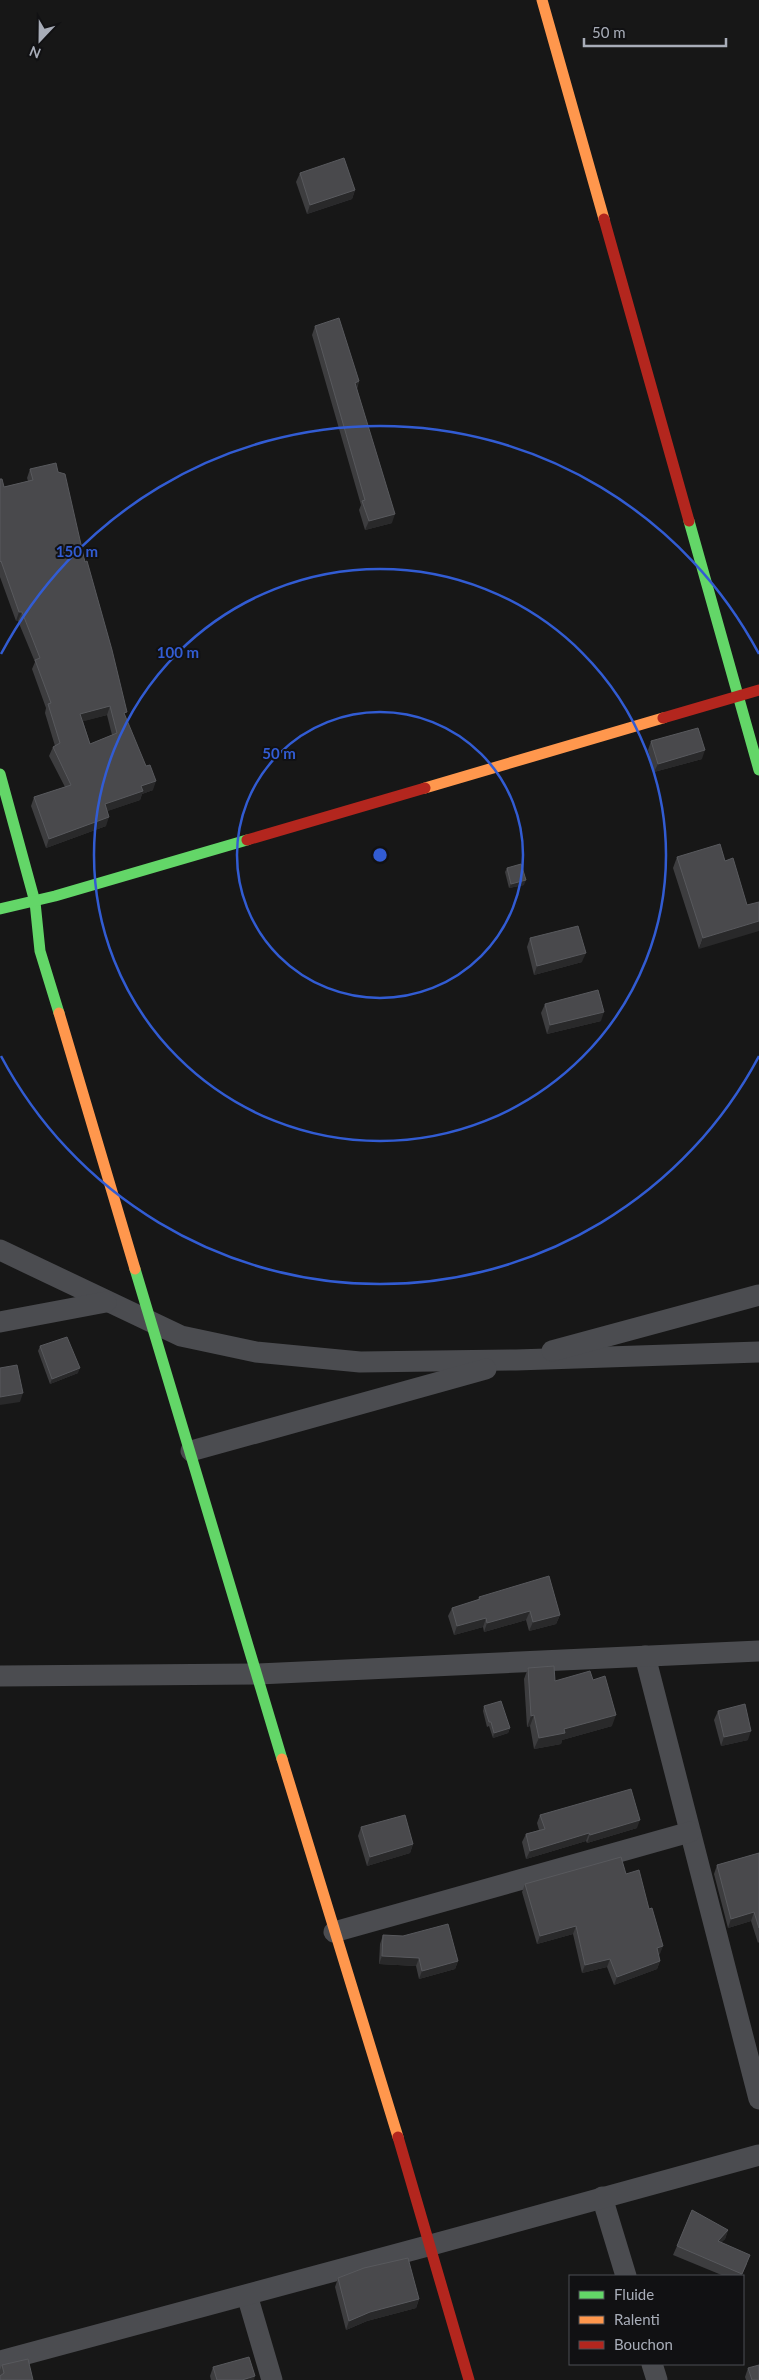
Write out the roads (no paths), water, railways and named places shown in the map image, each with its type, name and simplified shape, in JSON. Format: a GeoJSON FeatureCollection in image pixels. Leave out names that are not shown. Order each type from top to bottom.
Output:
{"type":"FeatureCollection","features":[{"type":"Feature","properties":{"kind":"street"},"geometry":{"type":"LineString","coordinates":[[542,0],[759,770]]}},
{"type":"Feature","properties":{"kind":"street"},"geometry":{"type":"LineString","coordinates":[[0,909],[34,902],[759,690]]}},
{"type":"Feature","properties":{"kind":"street"},"geometry":{"type":"LineString","coordinates":[[0,774],[34,902],[40,951],[334,1932],[431,2245],[469,2380]]}},
{"type":"Feature","properties":{"kind":"street"},"geometry":{"type":"LineString","coordinates":[[0,1250],[181,1336],[256,1352],[360,1362],[516,1360],[759,1352]]}},
{"type":"Feature","properties":{"kind":"street"},"geometry":{"type":"LineString","coordinates":[[191,1451],[516,1360],[759,1295]]}},
{"type":"Feature","properties":{"kind":"street"},"geometry":{"type":"LineString","coordinates":[[0,1322],[106,1302]]}},
{"type":"Feature","properties":{"kind":"street"},"geometry":{"type":"LineString","coordinates":[[0,1676],[258,1674],[759,1651]]}},
{"type":"Feature","properties":{"kind":"street"},"geometry":{"type":"LineString","coordinates":[[645,1656],[759,2099]]}},
{"type":"Feature","properties":{"kind":"street"},"geometry":{"type":"LineString","coordinates":[[334,1932],[690,1832]]}},
{"type":"Feature","properties":{"kind":"street"},"geometry":{"type":"LineString","coordinates":[[0,2360],[759,2155]]}},
{"type":"Feature","properties":{"kind":"street"},"geometry":{"type":"LineString","coordinates":[[602,2198],[626,2275]]}},
{"type":"Feature","properties":{"kind":"street"},"geometry":{"type":"LineString","coordinates":[[247,2294],[272,2380]]}},
{"type":"Feature","properties":{"kind":"street"},"geometry":{"type":"LineString","coordinates":[[652,2365],[657,2380]]}}]}
